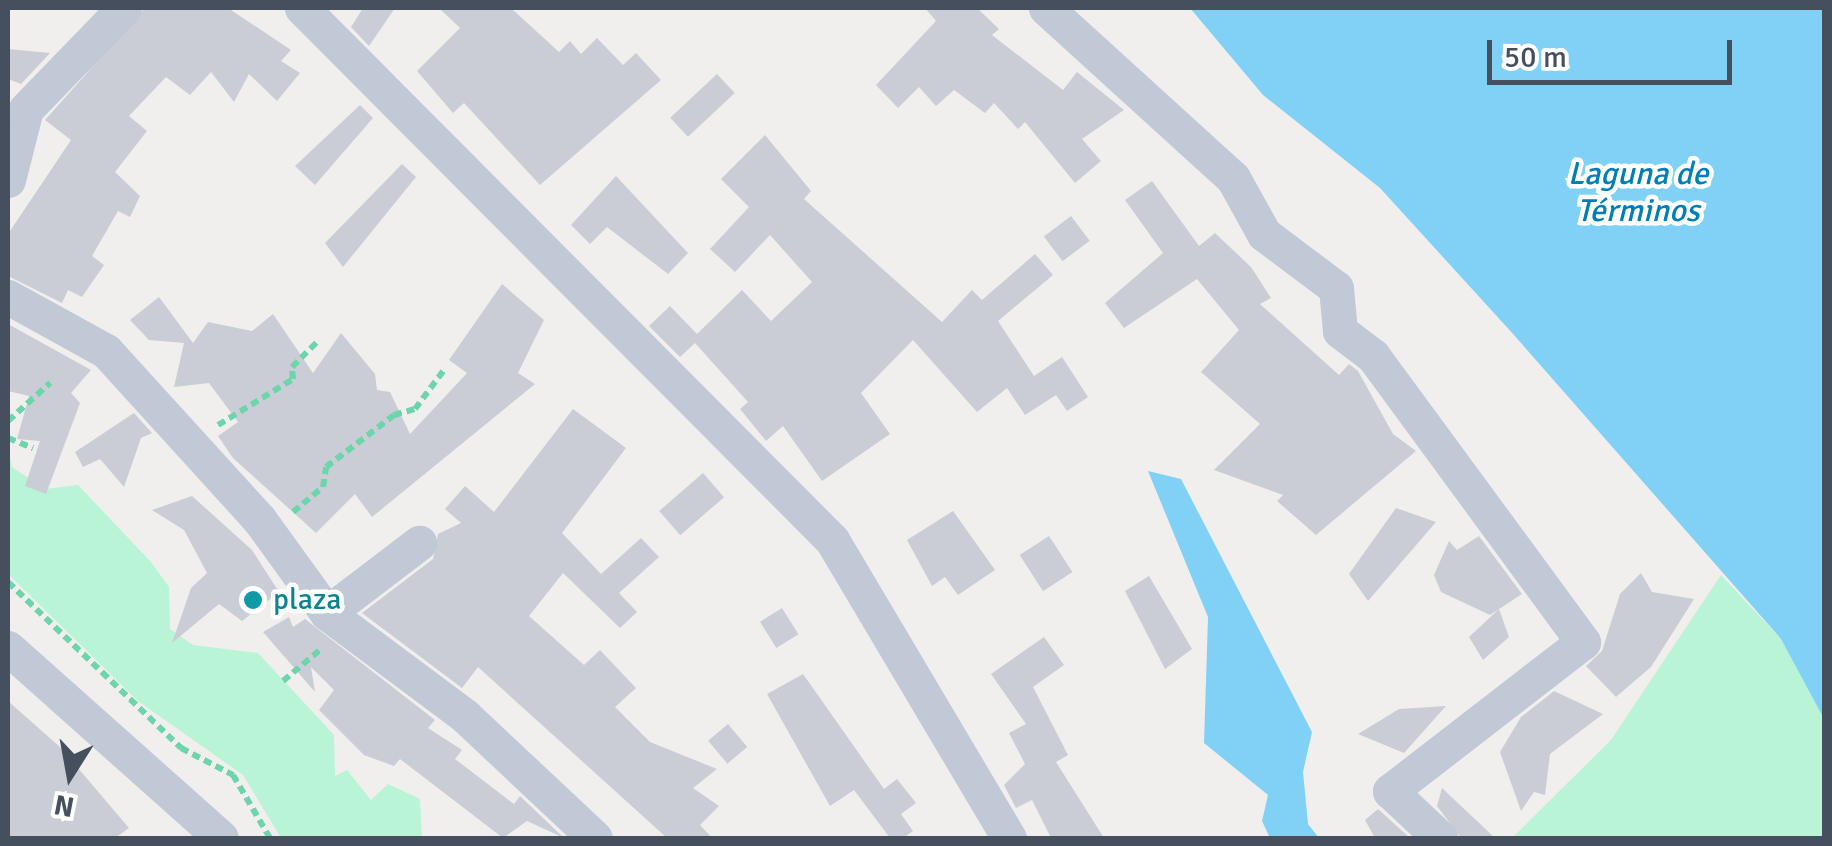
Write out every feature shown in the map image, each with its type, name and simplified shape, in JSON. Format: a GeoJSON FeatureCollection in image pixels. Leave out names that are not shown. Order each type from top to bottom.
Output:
{"type":"FeatureCollection","features":[{"type":"Feature","properties":{"kind":"street"},"geometry":{"type":"LineString","coordinates":[[8,180],[26,110],[124,8]]}},
{"type":"Feature","properties":{"kind":"street"},"geometry":{"type":"LineString","coordinates":[[302,8],[832,540],[1009,838]]}},
{"type":"Feature","properties":{"kind":"street"},"geometry":{"type":"LineString","coordinates":[[1046,8],[1232,178],[1264,234],[1336,288],[1340,331],[1373,356],[1583,642],[1390,791],[1440,838]]}},
{"type":"Feature","properties":{"kind":"street"},"geometry":{"type":"LineString","coordinates":[[8,296],[106,351],[186,444],[271,533],[336,620],[465,716],[595,838]]}},
{"type":"Feature","properties":{"kind":"street"},"geometry":{"type":"LineString","coordinates":[[336,620],[420,543]]}},
{"type":"Feature","properties":{"kind":"street"},"geometry":{"type":"LineString","coordinates":[[8,648],[221,838]]}},
{"type":"Feature","properties":{"kind":"path"},"geometry":{"type":"LineString","coordinates":[[186,444],[294,378],[292,367],[317,342]]}},
{"type":"Feature","properties":{"kind":"path"},"geometry":{"type":"LineString","coordinates":[[271,533],[323,487],[326,467],[394,415],[415,410],[444,370]]}},
{"type":"Feature","properties":{"kind":"path"},"geometry":{"type":"LineString","coordinates":[[8,421],[50,382]]}},
{"type":"Feature","properties":{"kind":"path"},"geometry":{"type":"LineString","coordinates":[[8,438],[32,448]]}},
{"type":"Feature","properties":{"kind":"path"},"geometry":{"type":"LineString","coordinates":[[8,582],[181,748],[233,776],[270,838]]}},
{"type":"Feature","properties":{"kind":"path"},"geometry":{"type":"LineString","coordinates":[[282,681],[336,620]]}},
{"type":"Feature","properties":{"kind":"green space"},"geometry":{"type":"Polygon","coordinates":[[[8,448],[12,467],[45,489],[78,485],[151,562],[169,587],[170,629],[193,645],[258,653],[334,735],[335,776],[347,770],[371,800],[388,784],[420,799],[422,838],[281,838],[243,775],[138,701],[8,574],[8,448]]]}},
{"type":"Feature","properties":{"kind":"green space"},"geometry":{"type":"Polygon","coordinates":[[[1721,575],[1781,639],[1824,719],[1824,838],[1512,838],[1611,740],[1721,575]]]}},
{"type":"Feature","properties":{"kind":"water","name":"Laguna de Términos"},"geometry":{"type":"Polygon","coordinates":[[[1190,8],[1824,8],[1824,719],[1781,639],[1514,335],[1380,188],[1263,95],[1190,8]]]}},
{"type":"Feature","properties":{"kind":"water"},"geometry":{"type":"Polygon","coordinates":[[[1148,471],[1181,479],[1312,732],[1303,772],[1308,824],[1319,838],[1270,838],[1262,821],[1268,795],[1204,743],[1208,617],[1148,471]]]}},
{"type":"Feature","properties":{"kind":"building"},"geometry":{"type":"Polygon","coordinates":[[[145,8],[228,8],[291,50],[281,61],[300,73],[277,101],[249,74],[234,102],[211,72],[190,95],[166,77],[129,116],[147,131],[115,172],[140,196],[130,217],[118,211],[92,256],[104,265],[82,297],[68,290],[62,303],[8,276],[8,234],[71,140],[45,120],[145,8]]]}},
{"type":"Feature","properties":{"kind":"building"},"geometry":{"type":"Polygon","coordinates":[[[363,8],[395,8],[369,46],[351,27],[363,8]]]}},
{"type":"Feature","properties":{"kind":"building"},"geometry":{"type":"Polygon","coordinates":[[[439,8],[511,8],[559,52],[570,41],[581,54],[597,38],[623,65],[636,53],[661,80],[540,185],[464,103],[453,113],[417,71],[460,28],[439,8]]]}},
{"type":"Feature","properties":{"kind":"building"},"geometry":{"type":"Polygon","coordinates":[[[925,8],[977,8],[999,29],[992,35],[1063,90],[1077,72],[1124,110],[1082,139],[1101,161],[1075,183],[1025,122],[1018,129],[994,103],[985,113],[954,90],[936,106],[919,87],[898,108],[876,85],[936,21],[925,8]]]}},
{"type":"Feature","properties":{"kind":"building"},"geometry":{"type":"Polygon","coordinates":[[[8,49],[50,53],[21,84],[8,79],[8,49]]]}},
{"type":"Feature","properties":{"kind":"building"},"geometry":{"type":"Polygon","coordinates":[[[717,74],[735,93],[688,137],[670,118],[717,74]]]}},
{"type":"Feature","properties":{"kind":"building"},"geometry":{"type":"Polygon","coordinates":[[[360,105],[373,118],[315,185],[295,166],[360,105]]]}},
{"type":"Feature","properties":{"kind":"building"},"geometry":{"type":"Polygon","coordinates":[[[765,135],[811,191],[804,199],[942,322],[972,290],[982,300],[1035,254],[1053,275],[998,321],[1034,376],[1062,357],[1088,397],[1067,411],[1056,395],[1025,415],[1007,388],[977,412],[913,340],[861,393],[890,434],[822,481],[783,426],[766,441],[740,409],[748,402],[695,343],[680,357],[649,326],[670,306],[697,334],[742,290],[771,321],[812,282],[770,235],[735,272],[710,249],[749,207],[721,179],[765,135]]]}},
{"type":"Feature","properties":{"kind":"building"},"geometry":{"type":"Polygon","coordinates":[[[402,164],[416,177],[343,267],[325,243],[402,164]]]}},
{"type":"Feature","properties":{"kind":"building"},"geometry":{"type":"Polygon","coordinates":[[[616,176],[688,253],[668,274],[607,227],[590,244],[571,225],[616,176]]]}},
{"type":"Feature","properties":{"kind":"building"},"geometry":{"type":"Polygon","coordinates":[[[1152,181],[1199,246],[1215,233],[1251,267],[1271,298],[1260,304],[1339,375],[1349,364],[1358,371],[1393,434],[1416,451],[1316,535],[1277,501],[1283,495],[1214,470],[1260,424],[1201,372],[1239,330],[1197,279],[1124,328],[1105,303],[1163,253],[1125,200],[1152,181]]]}},
{"type":"Feature","properties":{"kind":"building"},"geometry":{"type":"Polygon","coordinates":[[[1071,216],[1090,241],[1063,261],[1044,236],[1071,216]]]}},
{"type":"Feature","properties":{"kind":"building"},"geometry":{"type":"Polygon","coordinates":[[[502,284],[544,320],[518,373],[535,384],[372,517],[355,494],[316,533],[233,458],[218,436],[238,422],[209,383],[174,387],[184,343],[149,340],[130,320],[159,297],[193,343],[208,322],[252,331],[273,314],[313,373],[341,333],[375,374],[377,390],[390,392],[410,434],[467,373],[449,360],[502,284]]]}},
{"type":"Feature","properties":{"kind":"building"},"geometry":{"type":"Polygon","coordinates":[[[8,324],[91,370],[71,393],[80,403],[46,494],[25,486],[40,441],[17,439],[29,396],[8,391],[8,324]]]}},
{"type":"Feature","properties":{"kind":"building"},"geometry":{"type":"Polygon","coordinates":[[[573,409],[626,448],[562,533],[601,574],[641,538],[659,557],[619,593],[637,612],[620,628],[563,573],[529,616],[584,665],[600,650],[636,688],[615,707],[650,742],[717,769],[693,788],[719,806],[700,825],[712,838],[667,838],[478,667],[462,688],[362,613],[433,559],[438,534],[461,523],[445,509],[465,486],[494,512],[573,409]]]}},
{"type":"Feature","properties":{"kind":"building"},"geometry":{"type":"Polygon","coordinates":[[[134,413],[152,433],[141,438],[124,487],[100,459],[83,467],[75,452],[134,413]]]}},
{"type":"Feature","properties":{"kind":"building"},"geometry":{"type":"Polygon","coordinates":[[[703,473],[724,497],[680,535],[659,511],[703,473]]]}},
{"type":"Feature","properties":{"kind":"building"},"geometry":{"type":"Polygon","coordinates":[[[192,496],[252,550],[279,592],[242,621],[219,604],[172,643],[191,588],[207,573],[184,530],[152,510],[192,496]]]}},
{"type":"Feature","properties":{"kind":"building"},"geometry":{"type":"Polygon","coordinates":[[[1396,508],[1436,522],[1368,601],[1349,574],[1396,508]]]}},
{"type":"Feature","properties":{"kind":"building"},"geometry":{"type":"Polygon","coordinates":[[[953,511],[995,570],[958,595],[945,577],[932,586],[907,540],[953,511]]]}},
{"type":"Feature","properties":{"kind":"building"},"geometry":{"type":"Polygon","coordinates":[[[1049,536],[1072,572],[1043,591],[1020,555],[1049,536]]]}},
{"type":"Feature","properties":{"kind":"building"},"geometry":{"type":"Polygon","coordinates":[[[1479,536],[1522,594],[1490,615],[1441,592],[1434,575],[1449,541],[1457,550],[1479,536]]]}},
{"type":"Feature","properties":{"kind":"building"},"geometry":{"type":"Polygon","coordinates":[[[1641,573],[1652,592],[1694,599],[1651,667],[1616,697],[1586,666],[1602,651],[1620,594],[1641,573]]]}},
{"type":"Feature","properties":{"kind":"building"},"geometry":{"type":"Polygon","coordinates":[[[1149,576],[1192,649],[1165,669],[1125,591],[1149,576]]]}},
{"type":"Feature","properties":{"kind":"building"},"geometry":{"type":"Polygon","coordinates":[[[782,608],[798,634],[776,648],[760,622],[782,608]]]}},
{"type":"Feature","properties":{"kind":"building"},"geometry":{"type":"Polygon","coordinates":[[[1499,609],[1509,637],[1483,660],[1469,637],[1499,609]]]}},
{"type":"Feature","properties":{"kind":"building"},"geometry":{"type":"Polygon","coordinates":[[[289,617],[293,627],[305,619],[435,720],[428,728],[462,750],[455,759],[514,804],[520,796],[564,838],[527,821],[503,838],[400,759],[394,766],[364,755],[319,710],[334,690],[311,667],[315,692],[263,632],[289,617]]]}},
{"type":"Feature","properties":{"kind":"building"},"geometry":{"type":"Polygon","coordinates":[[[1044,637],[1064,665],[1033,687],[1068,755],[1056,762],[1104,838],[1051,838],[1032,800],[1016,808],[1004,785],[1025,764],[1009,733],[1026,724],[991,674],[1044,637]]]}},
{"type":"Feature","properties":{"kind":"building"},"geometry":{"type":"Polygon","coordinates":[[[803,674],[884,789],[897,779],[916,803],[901,814],[913,831],[903,838],[890,838],[854,790],[830,806],[767,694],[803,674]]]}},
{"type":"Feature","properties":{"kind":"building"},"geometry":{"type":"Polygon","coordinates":[[[1554,691],[1603,714],[1550,754],[1545,795],[1534,792],[1521,811],[1500,752],[1521,717],[1554,691]]]}},
{"type":"Feature","properties":{"kind":"building"},"geometry":{"type":"Polygon","coordinates":[[[8,701],[60,747],[129,828],[115,838],[8,838],[8,701]]]}},
{"type":"Feature","properties":{"kind":"building"},"geometry":{"type":"Polygon","coordinates":[[[1446,706],[1404,753],[1358,734],[1399,709],[1446,706]]]}},
{"type":"Feature","properties":{"kind":"building"},"geometry":{"type":"Polygon","coordinates":[[[728,724],[747,747],[727,764],[708,741],[728,724]]]}},
{"type":"Feature","properties":{"kind":"building"},"geometry":{"type":"Polygon","coordinates":[[[1442,788],[1495,838],[1461,838],[1437,806],[1442,788]]]}},
{"type":"Feature","properties":{"kind":"building"},"geometry":{"type":"Polygon","coordinates":[[[1378,809],[1410,838],[1375,838],[1365,820],[1378,809]]]}},
{"type":"Feature","properties":{"kind":"place","name":"plaza"},"geometry":{"type":"Point","coordinates":[253,600]}}]}
